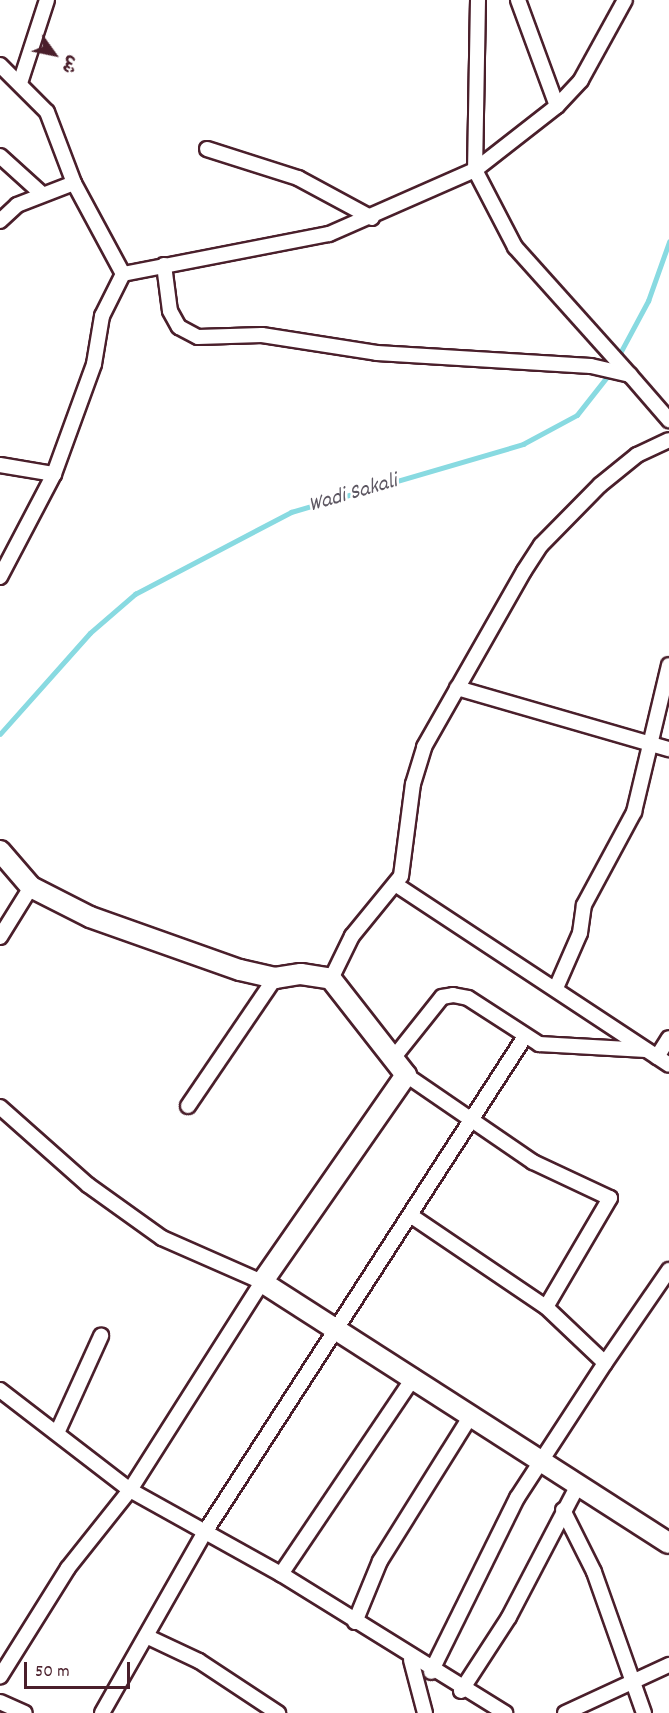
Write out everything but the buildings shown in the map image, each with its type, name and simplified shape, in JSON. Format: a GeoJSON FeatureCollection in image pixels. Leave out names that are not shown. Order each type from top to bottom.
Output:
{"type":"FeatureCollection","features":[{"type":"Feature","properties":{"kind":"street"},"geometry":{"type":"LineString","coordinates":[[20,83],[47,0]]}},
{"type":"Feature","properties":{"kind":"street"},"geometry":{"type":"LineString","coordinates":[[478,0],[475,170],[515,247],[669,420]]}},
{"type":"Feature","properties":{"kind":"street"},"geometry":{"type":"LineString","coordinates":[[518,0],[557,106]]}},
{"type":"Feature","properties":{"kind":"street"},"geometry":{"type":"LineString","coordinates":[[123,274],[164,265],[248,254],[372,218],[475,170],[557,106],[581,80],[624,0]]}},
{"type":"Feature","properties":{"kind":"street"},"geometry":{"type":"LineString","coordinates":[[0,65],[47,112],[74,183],[123,274]]}},
{"type":"Feature","properties":{"kind":"street"},"geometry":{"type":"LineString","coordinates":[[207,149],[298,178],[372,218]]}},
{"type":"Feature","properties":{"kind":"street"},"geometry":{"type":"LineString","coordinates":[[0,156],[42,194]]}},
{"type":"Feature","properties":{"kind":"street"},"geometry":{"type":"LineString","coordinates":[[0,221],[42,194],[74,183]]}},
{"type":"Feature","properties":{"kind":"street"},"geometry":{"type":"LineString","coordinates":[[164,265],[170,311],[179,327],[198,337],[262,335],[377,353],[591,366],[630,375]]}},
{"type":"Feature","properties":{"kind":"street"},"geometry":{"type":"LineString","coordinates":[[0,577],[54,474],[94,364],[102,316],[123,274]]}},
{"type":"Feature","properties":{"kind":"street"},"geometry":{"type":"LineString","coordinates":[[331,979],[352,936],[395,884],[404,868],[413,784],[424,747],[541,545],[637,455],[669,440]]}},
{"type":"Feature","properties":{"kind":"street"},"geometry":{"type":"LineString","coordinates":[[0,465],[54,474]]}},
{"type":"Feature","properties":{"kind":"street"},"geometry":{"type":"LineString","coordinates":[[556,988],[580,933],[584,905],[624,837],[652,745],[669,665]]}},
{"type":"Feature","properties":{"kind":"street"},"geometry":{"type":"LineString","coordinates":[[457,688],[669,749]]}},
{"type":"Feature","properties":{"kind":"street"},"geometry":{"type":"LineString","coordinates":[[0,850],[32,887],[90,917],[275,978],[301,974],[331,979],[395,1056],[406,1075],[546,1170],[609,1198],[546,1307]]}},
{"type":"Feature","properties":{"kind":"street"},"geometry":{"type":"LineString","coordinates":[[395,884],[556,988],[658,1058]]}},
{"type":"Feature","properties":{"kind":"street"},"geometry":{"type":"LineString","coordinates":[[0,938],[32,887]]}},
{"type":"Feature","properties":{"kind":"street"},"geometry":{"type":"LineString","coordinates":[[188,1106],[275,978]]}},
{"type":"Feature","properties":{"kind":"street"},"geometry":{"type":"LineString","coordinates":[[395,1056],[442,996],[453,994],[468,998],[524,1038],[555,1047],[658,1058]]}},
{"type":"Feature","properties":{"kind":"street"},"geometry":{"type":"LineString","coordinates":[[102,1713],[148,1637],[203,1535],[524,1038]]}},
{"type":"Feature","properties":{"kind":"street"},"geometry":{"type":"LineString","coordinates":[[658,1058],[669,1038]]}},
{"type":"Feature","properties":{"kind":"street"},"geometry":{"type":"LineString","coordinates":[[0,1677],[68,1568],[130,1490],[262,1282],[406,1075]]}},
{"type":"Feature","properties":{"kind":"street"},"geometry":{"type":"LineString","coordinates":[[0,1107],[88,1185],[162,1238],[262,1282],[542,1458],[669,1543]]}},
{"type":"Feature","properties":{"kind":"street"},"geometry":{"type":"LineString","coordinates":[[410,1215],[546,1307],[605,1363]]}},
{"type":"Feature","properties":{"kind":"street"},"geometry":{"type":"LineString","coordinates":[[431,1672],[542,1458],[669,1270]]}},
{"type":"Feature","properties":{"kind":"street"},"geometry":{"type":"LineString","coordinates":[[57,1433],[101,1336]]}},
{"type":"Feature","properties":{"kind":"street"},"geometry":{"type":"LineString","coordinates":[[281,1574],[414,1377]]}},
{"type":"Feature","properties":{"kind":"street"},"geometry":{"type":"LineString","coordinates":[[0,1390],[130,1490],[203,1535],[281,1574],[411,1660],[500,1713]]}},
{"type":"Feature","properties":{"kind":"street"},"geometry":{"type":"LineString","coordinates":[[355,1623],[380,1561],[472,1414]]}},
{"type":"Feature","properties":{"kind":"street"},"geometry":{"type":"LineString","coordinates":[[461,1691],[509,1617],[579,1483]]}},
{"type":"Feature","properties":{"kind":"street"},"geometry":{"type":"LineString","coordinates":[[563,1510],[594,1572],[644,1713]]}},
{"type":"Feature","properties":{"kind":"street"},"geometry":{"type":"LineString","coordinates":[[148,1637],[199,1661],[278,1713]]}},
{"type":"Feature","properties":{"kind":"street"},"geometry":{"type":"LineString","coordinates":[[411,1660],[425,1713]]}},
{"type":"Feature","properties":{"kind":"street"},"geometry":{"type":"LineString","coordinates":[[565,1713],[669,1665]]}},
{"type":"Feature","properties":{"kind":"street"},"geometry":{"type":"LineString","coordinates":[[0,1702],[25,1713]]}},
{"type":"Feature","properties":{"kind":"waterway","name":"Wadi Sakali"},"geometry":{"type":"LineString","coordinates":[[618,357],[648,301],[669,242]]}},
{"type":"Feature","properties":{"kind":"waterway","name":"Wadi Sakali"},"geometry":{"type":"LineString","coordinates":[[0,734],[90,633],[135,594],[291,512],[523,444],[577,415],[610,373]]}}]}
